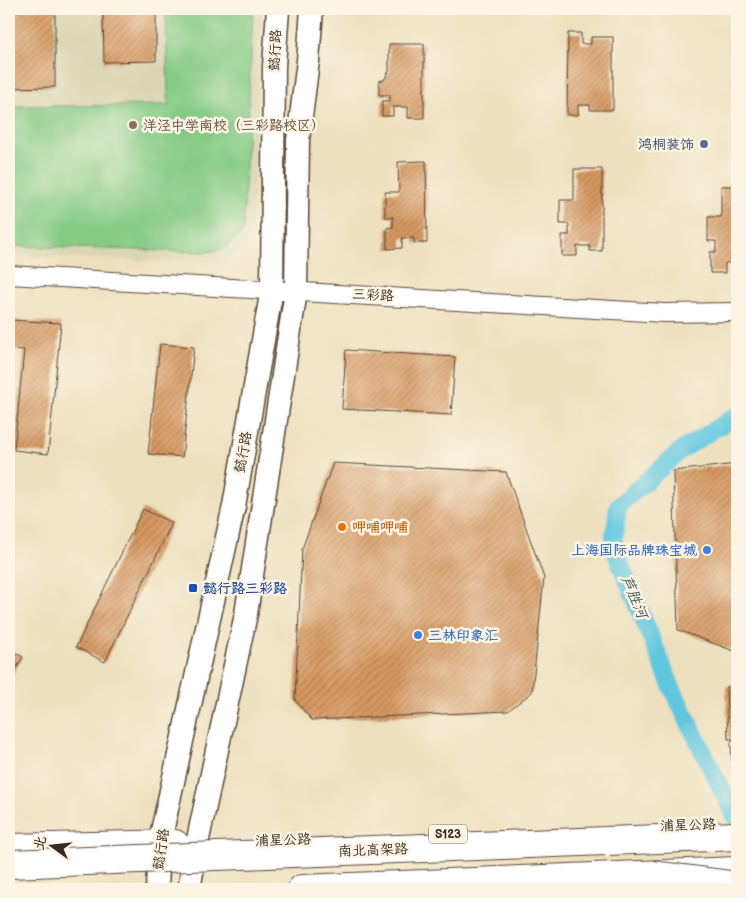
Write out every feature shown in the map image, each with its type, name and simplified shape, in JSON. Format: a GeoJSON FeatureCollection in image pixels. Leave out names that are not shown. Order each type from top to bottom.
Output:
{"type":"FeatureCollection","features":[{"type":"Feature","properties":{"kind":"main road","name":"浦星公路"},"geometry":{"type":"LineString","coordinates":[[9,848],[197,844],[737,823]]}},
{"type":"Feature","properties":{"kind":"main road","name":"南北高架路"},"geometry":{"type":"LineString","coordinates":[[9,864],[737,836]]}},
{"type":"Feature","properties":{"kind":"main road"},"geometry":{"type":"LineString","coordinates":[[302,889],[735,881]]}},
{"type":"Feature","properties":{"kind":"main road"},"geometry":{"type":"LineString","coordinates":[[576,889],[636,884]]}},
{"type":"Feature","properties":{"kind":"street","name":"懿行路"},"geometry":{"type":"LineString","coordinates":[[156,889],[159,845],[234,506],[272,289],[274,66],[278,9]]}},
{"type":"Feature","properties":{"kind":"street","name":"懿行路"},"geometry":{"type":"LineString","coordinates":[[189,889],[246,614],[296,291],[298,140],[308,61],[312,9]]}},
{"type":"Feature","properties":{"kind":"street","name":"三彩路"},"geometry":{"type":"LineString","coordinates":[[9,275],[664,313],[737,312]]}},
{"type":"Feature","properties":{"kind":"lane"},"geometry":{"type":"LineString","coordinates":[[737,744],[737,761]]}},
{"type":"Feature","properties":{"kind":"shaded area","name":"洋泾中学南校（三彩路校区）"},"geometry":{"type":"Polygon","coordinates":[[[9,9],[262,9],[251,242],[223,263],[9,256],[9,9]]]}},
{"type":"Feature","properties":{"kind":"green space","name":"洋泾中学南校（三彩路校区）"},"geometry":{"type":"Polygon","coordinates":[[[166,9],[253,9],[243,232],[224,249],[207,252],[9,246],[9,106],[168,105],[166,9]]]}},
{"type":"Feature","properties":{"kind":"building"},"geometry":{"type":"Polygon","coordinates":[[[9,9],[55,9],[55,87],[9,88],[9,9]]]}},
{"type":"Feature","properties":{"kind":"building"},"geometry":{"type":"Polygon","coordinates":[[[103,9],[156,9],[156,61],[104,62],[103,9]]]}},
{"type":"Feature","properties":{"kind":"building"},"geometry":{"type":"Polygon","coordinates":[[[568,33],[581,33],[581,44],[591,44],[591,37],[613,37],[613,110],[590,110],[590,105],[578,105],[578,115],[567,115],[568,33]]]}},
{"type":"Feature","properties":{"kind":"building"},"geometry":{"type":"Polygon","coordinates":[[[389,44],[424,44],[424,118],[408,118],[408,107],[393,107],[393,116],[382,116],[382,101],[390,101],[390,95],[379,95],[379,81],[384,80],[389,71],[389,44]]]}},
{"type":"Feature","properties":{"kind":"building"},"geometry":{"type":"Polygon","coordinates":[[[426,161],[427,243],[414,243],[414,238],[402,238],[402,248],[387,249],[387,228],[393,227],[393,217],[385,217],[385,192],[399,192],[398,162],[426,161]]]}},
{"type":"Feature","properties":{"kind":"building"},"geometry":{"type":"Polygon","coordinates":[[[574,169],[602,169],[602,251],[590,251],[590,246],[577,246],[577,256],[562,256],[562,235],[569,235],[569,224],[560,224],[560,200],[574,200],[574,169]]]}},
{"type":"Feature","properties":{"kind":"building"},"geometry":{"type":"Polygon","coordinates":[[[721,186],[737,186],[737,263],[725,263],[725,273],[710,273],[710,252],[716,252],[716,241],[708,241],[708,217],[721,217],[721,186]]]}},
{"type":"Feature","properties":{"kind":"building"},"geometry":{"type":"Polygon","coordinates":[[[9,320],[61,323],[48,454],[14,450],[24,350],[9,349],[9,320]]]}},
{"type":"Feature","properties":{"kind":"building"},"geometry":{"type":"Polygon","coordinates":[[[160,344],[194,347],[182,457],[148,454],[160,344]]]}},
{"type":"Feature","properties":{"kind":"building"},"geometry":{"type":"Polygon","coordinates":[[[346,350],[455,357],[451,415],[342,409],[346,350]]]}},
{"type":"Feature","properties":{"kind":"building","name":"三林印象汇"},"geometry":{"type":"Polygon","coordinates":[[[333,463],[506,472],[544,578],[532,692],[508,711],[312,720],[295,700],[302,549],[333,463]]]}},
{"type":"Feature","properties":{"kind":"building","name":"上海国际品牌珠宝城"},"geometry":{"type":"Polygon","coordinates":[[[737,464],[737,651],[734,651],[678,630],[673,471],[737,464]]]}},
{"type":"Feature","properties":{"kind":"building"},"geometry":{"type":"Polygon","coordinates":[[[143,509],[172,523],[105,662],[76,647],[143,509]]]}},
{"type":"Feature","properties":{"kind":"building"},"geometry":{"type":"Polygon","coordinates":[[[9,649],[23,657],[9,681],[9,649]]]}},
{"type":"Feature","properties":{"kind":"building"},"geometry":{"type":"Polygon","coordinates":[[[737,686],[737,739],[728,739],[726,687],[737,686]]]}},
{"type":"Feature","properties":{"kind":"waterway","name":"芦胜河"},"geometry":{"type":"LineString","coordinates":[[737,415],[680,451],[618,506],[613,546],[672,688],[737,821]]}},
{"type":"Feature","properties":{"kind":"place","name":"洋泾中学南校（三彩路校区）"},"geometry":{"type":"Point","coordinates":[133,125]}},
{"type":"Feature","properties":{"kind":"place","name":"鸿桐装饰"},"geometry":{"type":"Point","coordinates":[704,144]}},
{"type":"Feature","properties":{"kind":"place","name":"呷哺呷哺"},"geometry":{"type":"Point","coordinates":[342,527]}},
{"type":"Feature","properties":{"kind":"place","name":"上海国际品牌珠宝城"},"geometry":{"type":"Point","coordinates":[707,550]}},
{"type":"Feature","properties":{"kind":"place","name":"懿行路三彩路"},"geometry":{"type":"Point","coordinates":[193,588]}},
{"type":"Feature","properties":{"kind":"place","name":"三林印象汇"},"geometry":{"type":"Point","coordinates":[418,635]}}]}
